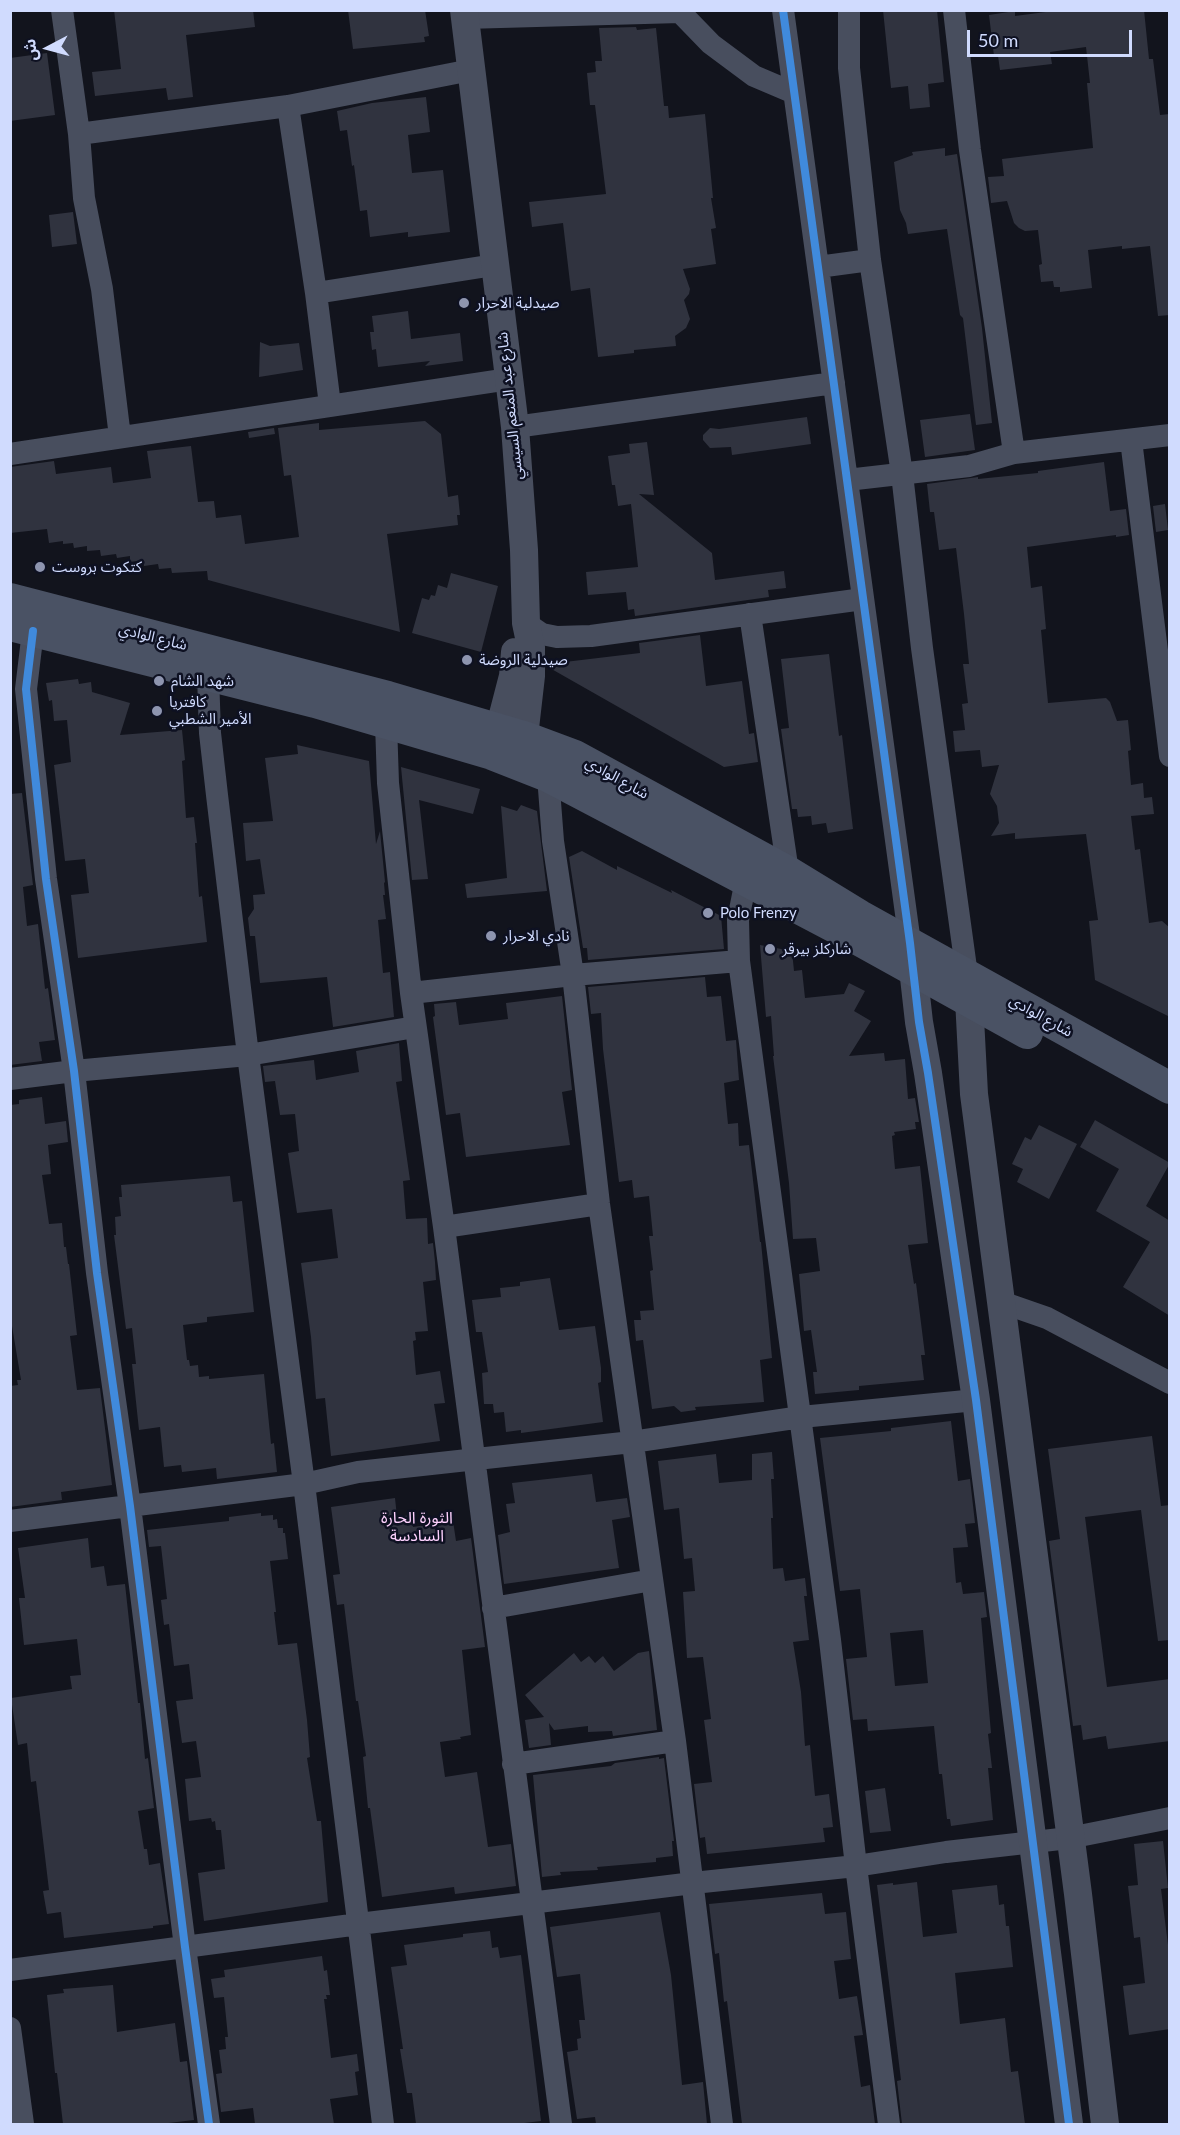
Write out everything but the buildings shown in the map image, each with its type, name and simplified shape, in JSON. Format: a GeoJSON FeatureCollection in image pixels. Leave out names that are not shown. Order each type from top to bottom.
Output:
{"type":"FeatureCollection","features":[{"type":"Feature","properties":{"kind":"main road","name":"شارع الوادي"},"geometry":{"type":"LineString","coordinates":[[10,599],[279,670],[321,678],[511,733],[575,756],[788,873],[860,916],[911,957]]}},
{"type":"Feature","properties":{"kind":"main road","name":"شارع الوادي"},"geometry":{"type":"LineString","coordinates":[[22,628],[315,702],[492,754],[548,776],[746,880],[911,957],[968,988],[1170,1088]]}},
{"type":"Feature","properties":{"kind":"main road","name":"شارع الوادي"},"geometry":{"type":"LineString","coordinates":[[968,988],[1170,1112]]}},
{"type":"Feature","properties":{"kind":"street"},"geometry":{"type":"LineString","coordinates":[[62,10],[79,134],[84,198],[102,289],[120,437]]}},
{"type":"Feature","properties":{"kind":"street"},"geometry":{"type":"LineString","coordinates":[[783,10],[911,957],[976,1400],[1069,2124]]}},
{"type":"Feature","properties":{"kind":"street"},"geometry":{"type":"LineString","coordinates":[[849,10],[849,68],[870,260],[902,474],[924,660],[968,988],[974,1094],[1105,2124]]}},
{"type":"Feature","properties":{"kind":"street"},"geometry":{"type":"LineString","coordinates":[[954,10],[970,150],[1014,453]]}},
{"type":"Feature","properties":{"kind":"street"},"geometry":{"type":"LineString","coordinates":[[465,14],[680,11],[711,44],[754,76],[794,93]]}},
{"type":"Feature","properties":{"kind":"street","name":"شارع عبد المنعم السيسي"},"geometry":{"type":"LineString","coordinates":[[465,14],[515,427],[524,550],[526,622],[531,647],[531,676],[511,733]]}},
{"type":"Feature","properties":{"kind":"street"},"geometry":{"type":"LineString","coordinates":[[79,134],[288,106],[471,70]]}},
{"type":"Feature","properties":{"kind":"street"},"geometry":{"type":"LineString","coordinates":[[288,106],[330,405]]}},
{"type":"Feature","properties":{"kind":"street"},"geometry":{"type":"LineString","coordinates":[[818,267],[870,260]]}},
{"type":"Feature","properties":{"kind":"street"},"geometry":{"type":"LineString","coordinates":[[316,293],[494,265]]}},
{"type":"Feature","properties":{"kind":"street"},"geometry":{"type":"LineString","coordinates":[[10,454],[509,379]]}},
{"type":"Feature","properties":{"kind":"street"},"geometry":{"type":"LineString","coordinates":[[515,427],[834,383]]}},
{"type":"Feature","properties":{"kind":"street"},"geometry":{"type":"LineString","coordinates":[[847,480],[969,466],[1014,453],[1170,435]]}},
{"type":"Feature","properties":{"kind":"street"},"geometry":{"type":"LineString","coordinates":[[1131,440],[1170,756]]}},
{"type":"Feature","properties":{"kind":"street"},"geometry":{"type":"LineString","coordinates":[[526,622],[542,634],[557,637],[580,636],[863,599]]}},
{"type":"Feature","properties":{"kind":"street"},"geometry":{"type":"LineString","coordinates":[[750,614],[788,873]]}},
{"type":"Feature","properties":{"kind":"street"},"geometry":{"type":"LineString","coordinates":[[22,628],[26,689],[46,879],[74,1071],[98,1273],[209,2124]]}},
{"type":"Feature","properties":{"kind":"street"},"geometry":{"type":"LineString","coordinates":[[208,675],[215,785],[383,2124]]}},
{"type":"Feature","properties":{"kind":"street"},"geometry":{"type":"LineString","coordinates":[[386,723],[388,783],[411,993],[444,1227],[561,2124]]}},
{"type":"Feature","properties":{"kind":"street"},"geometry":{"type":"LineString","coordinates":[[548,776],[553,840],[573,975],[599,1204],[675,1741],[722,2124]]}},
{"type":"Feature","properties":{"kind":"street"},"geometry":{"type":"LineString","coordinates":[[746,880],[738,920],[739,961],[830,1640],[889,2124]]}},
{"type":"Feature","properties":{"kind":"street"},"geometry":{"type":"LineString","coordinates":[[411,993],[573,975],[739,961]]}},
{"type":"Feature","properties":{"kind":"street"},"geometry":{"type":"LineString","coordinates":[[10,1079],[248,1055],[416,1027]]}},
{"type":"Feature","properties":{"kind":"street"},"geometry":{"type":"LineString","coordinates":[[444,1227],[599,1204]]}},
{"type":"Feature","properties":{"kind":"street"},"geometry":{"type":"LineString","coordinates":[[1001,1302],[1047,1318],[1170,1383]]}},
{"type":"Feature","properties":{"kind":"street"},"geometry":{"type":"LineString","coordinates":[[10,1521],[304,1484],[358,1472],[632,1442],[801,1417],[976,1400]]}},
{"type":"Feature","properties":{"kind":"street"},"geometry":{"type":"LineString","coordinates":[[493,1608],[652,1580]]}},
{"type":"Feature","properties":{"kind":"street"},"geometry":{"type":"LineString","coordinates":[[513,1764],[675,1741]]}},
{"type":"Feature","properties":{"kind":"street"},"geometry":{"type":"LineString","coordinates":[[10,1970],[359,1924],[693,1883],[856,1866],[1033,1841],[1070,1838],[1170,1818]]}},
{"type":"Feature","properties":{"kind":"street"},"geometry":{"type":"LineString","coordinates":[[10,2028],[23,2124]]}},
{"type":"Feature","properties":{"kind":"cycle path"},"geometry":{"type":"LineString","coordinates":[[783,10],[919,1022],[976,1400],[1069,2124]]}},
{"type":"Feature","properties":{"kind":"cycle path"},"geometry":{"type":"LineString","coordinates":[[33,631],[26,689],[46,879],[74,1071],[97,1273],[130,1506],[209,2124]]}},
{"type":"Feature","properties":{"kind":"place","name":"صيدلية الاحرار"},"geometry":{"type":"Point","coordinates":[464,303]}},
{"type":"Feature","properties":{"kind":"place","name":"كتكوت بروست"},"geometry":{"type":"Point","coordinates":[40,567]}},
{"type":"Feature","properties":{"kind":"place","name":"صيدلية الروضة"},"geometry":{"type":"Point","coordinates":[467,660]}},
{"type":"Feature","properties":{"kind":"place","name":"شهد الشام"},"geometry":{"type":"Point","coordinates":[159,681]}},
{"type":"Feature","properties":{"kind":"place","name":"كافتريا الأمير الشطبي"},"geometry":{"type":"Point","coordinates":[157,711]}},
{"type":"Feature","properties":{"kind":"place","name":"Polo Frenzy"},"geometry":{"type":"Point","coordinates":[708,913]}},
{"type":"Feature","properties":{"kind":"place","name":"نادي الاحرار"},"geometry":{"type":"Point","coordinates":[491,936]}},
{"type":"Feature","properties":{"kind":"place","name":"شاركلز بيرقر"},"geometry":{"type":"Point","coordinates":[770,949]}},
{"type":"Feature","properties":{"kind":"district","name":"الثورة الحارة السادسة"},"geometry":{"type":"Point","coordinates":[417,1527]}}]}
